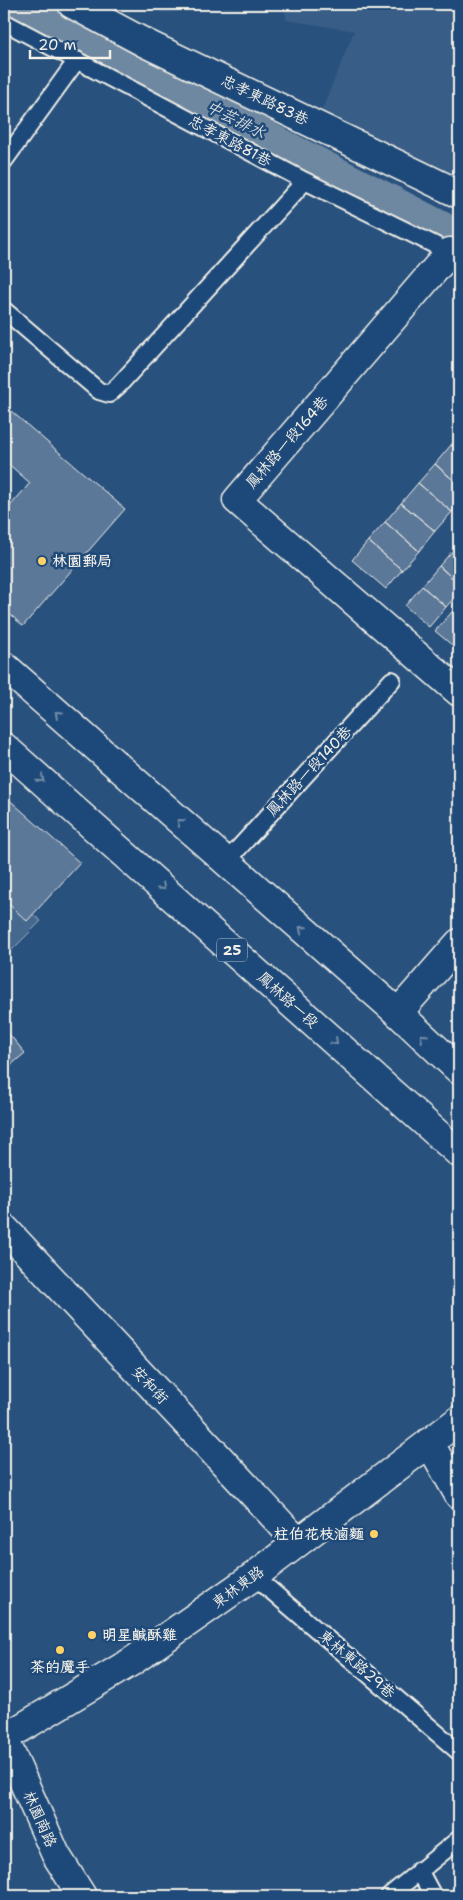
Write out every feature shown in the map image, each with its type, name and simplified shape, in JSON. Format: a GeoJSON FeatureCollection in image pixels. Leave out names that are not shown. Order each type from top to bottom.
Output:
{"type":"FeatureCollection","features":[{"type":"Feature","properties":{"kind":"street","name":"忠孝東路83巷"},"geometry":{"type":"LineString","coordinates":[[72,4],[146,43],[459,194]]}},
{"type":"Feature","properties":{"kind":"street","name":"鳳林路一段164巷"},"geometry":{"type":"LineString","coordinates":[[455,254],[237,500],[459,692]]}},
{"type":"Feature","properties":{"kind":"street"},"geometry":{"type":"LineString","coordinates":[[4,666],[398,1013],[459,1070]]}},
{"type":"Feature","properties":{"kind":"street","name":"鳳林路一段"},"geometry":{"type":"LineString","coordinates":[[4,747],[459,1153]]}},
{"type":"Feature","properties":{"kind":"street"},"geometry":{"type":"LineString","coordinates":[[398,1013],[459,943]]}},
{"type":"Feature","properties":{"kind":"street","name":"安和街"},"geometry":{"type":"LineString","coordinates":[[4,1228],[298,1542]]}},
{"type":"Feature","properties":{"kind":"street","name":"東林東路"},"geometry":{"type":"LineString","coordinates":[[4,1737],[131,1662],[254,1576],[459,1420]]}},
{"type":"Feature","properties":{"kind":"street"},"geometry":{"type":"LineString","coordinates":[[429,1442],[459,1495]]}},
{"type":"Feature","properties":{"kind":"street","name":"林園南路"},"geometry":{"type":"LineString","coordinates":[[4,1737],[56,1855],[82,1896]]}},
{"type":"Feature","properties":{"kind":"lane","name":"忠孝東路81巷"},"geometry":{"type":"LineString","coordinates":[[4,22],[304,180],[455,254]]}},
{"type":"Feature","properties":{"kind":"lane"},"geometry":{"type":"LineString","coordinates":[[4,161],[77,60]]}},
{"type":"Feature","properties":{"kind":"lane"},"geometry":{"type":"LineString","coordinates":[[4,310],[99,391],[109,394],[304,180]]}},
{"type":"Feature","properties":{"kind":"lane","name":"鳳林路一段140巷"},"geometry":{"type":"LineString","coordinates":[[226,862],[392,680]]}},
{"type":"Feature","properties":{"kind":"lane","name":"東林東路29巷"},"geometry":{"type":"LineString","coordinates":[[254,1576],[459,1752]]}},
{"type":"Feature","properties":{"kind":"lane"},"geometry":{"type":"LineString","coordinates":[[388,1896],[459,1839]]}},
{"type":"Feature","properties":{"kind":"lane"},"geometry":{"type":"LineString","coordinates":[[420,1870],[433,1896]]}},
{"type":"Feature","properties":{"kind":"shaded area"},"geometry":{"type":"Polygon","coordinates":[[[160,4],[267,4],[161,13],[160,4]]]}},
{"type":"Feature","properties":{"kind":"shaded area"},"geometry":{"type":"Polygon","coordinates":[[[284,4],[459,4],[459,184],[320,114],[354,31],[286,20],[284,4]]]}},
{"type":"Feature","properties":{"kind":"shaded area"},"geometry":{"type":"Polygon","coordinates":[[[4,891],[41,921],[4,958],[4,891]]]}},
{"type":"Feature","properties":{"kind":"building"},"geometry":{"type":"Polygon","coordinates":[[[152,4],[198,4],[152,8],[152,4]]]}},
{"type":"Feature","properties":{"kind":"building","name":"林園郵局"},"geometry":{"type":"Polygon","coordinates":[[[4,405],[125,509],[23,626],[4,609],[4,513],[30,483],[4,460],[4,405]]]}},
{"type":"Feature","properties":{"kind":"building"},"geometry":{"type":"Polygon","coordinates":[[[459,435],[459,452],[451,445],[459,435]]]}},
{"type":"Feature","properties":{"kind":"building"},"geometry":{"type":"Polygon","coordinates":[[[451,445],[459,452],[459,485],[435,464],[451,445]]]}},
{"type":"Feature","properties":{"kind":"building"},"geometry":{"type":"Polygon","coordinates":[[[435,464],[459,485],[459,504],[452,512],[418,483],[435,464]]]}},
{"type":"Feature","properties":{"kind":"building"},"geometry":{"type":"Polygon","coordinates":[[[418,483],[452,512],[435,531],[401,503],[418,483]]]}},
{"type":"Feature","properties":{"kind":"building"},"geometry":{"type":"Polygon","coordinates":[[[401,503],[435,531],[419,551],[385,522],[401,503]]]}},
{"type":"Feature","properties":{"kind":"building"},"geometry":{"type":"Polygon","coordinates":[[[385,522],[419,551],[402,570],[368,541],[385,522]]]}},
{"type":"Feature","properties":{"kind":"building"},"geometry":{"type":"Polygon","coordinates":[[[368,541],[402,570],[386,589],[352,560],[368,541]]]}},
{"type":"Feature","properties":{"kind":"building"},"geometry":{"type":"Polygon","coordinates":[[[456,547],[459,549],[459,584],[439,566],[456,547]]]}},
{"type":"Feature","properties":{"kind":"building"},"geometry":{"type":"Polygon","coordinates":[[[439,566],[459,584],[459,592],[446,607],[422,586],[439,566]]]}},
{"type":"Feature","properties":{"kind":"building"},"geometry":{"type":"Polygon","coordinates":[[[422,586],[446,607],[429,627],[405,606],[422,586]]]}},
{"type":"Feature","properties":{"kind":"building"},"geometry":{"type":"Polygon","coordinates":[[[459,604],[459,618],[452,612],[459,604]]]}},
{"type":"Feature","properties":{"kind":"building"},"geometry":{"type":"Polygon","coordinates":[[[452,612],[459,618],[459,651],[435,631],[452,612]]]}},
{"type":"Feature","properties":{"kind":"building"},"geometry":{"type":"Polygon","coordinates":[[[4,795],[80,863],[27,921],[4,900],[4,795]]]}},
{"type":"Feature","properties":{"kind":"building"},"geometry":{"type":"Polygon","coordinates":[[[4,1028],[25,1053],[4,1071],[4,1028]]]}},
{"type":"Feature","properties":{"kind":"waterway","name":"中芸排水"},"geometry":{"type":"LineString","coordinates":[[14,4],[459,234]]}},
{"type":"Feature","properties":{"kind":"place","name":"林園郵局"},"geometry":{"type":"Point","coordinates":[42,561]}},
{"type":"Feature","properties":{"kind":"place","name":"柱伯花枝滷麵"},"geometry":{"type":"Point","coordinates":[374,1534]}},
{"type":"Feature","properties":{"kind":"place","name":"明星鹹酥雞"},"geometry":{"type":"Point","coordinates":[92,1635]}},
{"type":"Feature","properties":{"kind":"place","name":"茶的魔手"},"geometry":{"type":"Point","coordinates":[60,1650]}}]}
